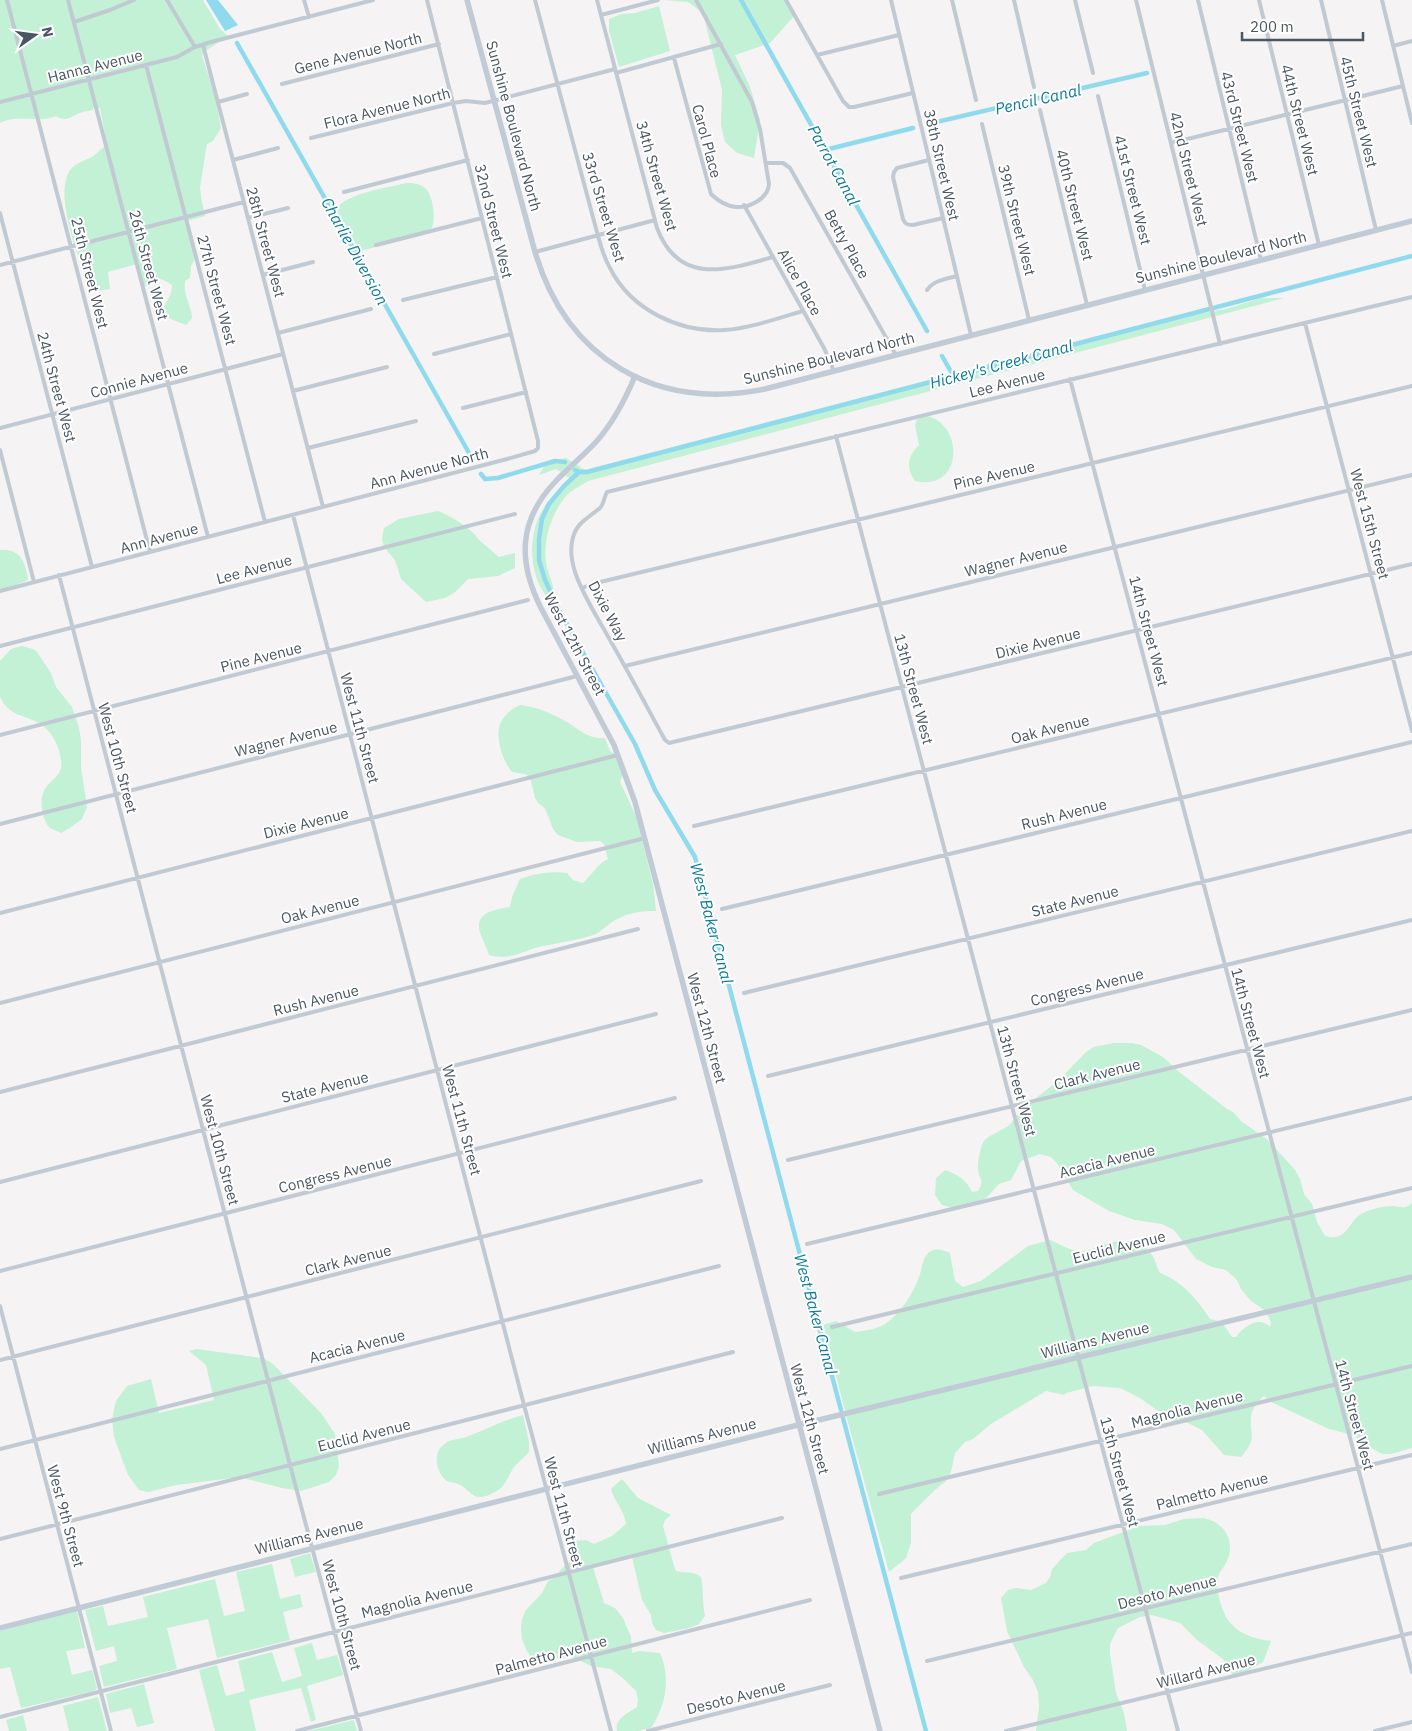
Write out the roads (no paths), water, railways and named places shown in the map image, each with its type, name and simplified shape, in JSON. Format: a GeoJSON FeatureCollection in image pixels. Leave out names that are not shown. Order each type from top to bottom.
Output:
{"type":"FeatureCollection","features":[{"type":"Feature","properties":{"kind":"street","name":"25th Street West"},"geometry":{"type":"LineString","coordinates":[[8,0],[150,552]]}},
{"type":"Feature","properties":{"kind":"street","name":"26th Street West"},"geometry":{"type":"LineString","coordinates":[[68,0],[208,537]]}},
{"type":"Feature","properties":{"kind":"street"},"geometry":{"type":"LineString","coordinates":[[74,22],[134,0]]}},
{"type":"Feature","properties":{"kind":"street"},"geometry":{"type":"LineString","coordinates":[[167,0],[195,47],[373,0]]}},
{"type":"Feature","properties":{"kind":"street"},"geometry":{"type":"LineString","coordinates":[[304,0],[308,17]]}},
{"type":"Feature","properties":{"kind":"street","name":"32nd Street West"},"geometry":{"type":"LineString","coordinates":[[427,0],[526,392],[538,448]]}},
{"type":"Feature","properties":{"kind":"street","name":"Sunshine Boulevard North"},"geometry":{"type":"LineString","coordinates":[[468,0],[535,252],[549,291],[569,323],[595,350],[612,363],[635,376],[662,387],[686,392],[726,394],[765,389],[1412,221]]}},
{"type":"Feature","properties":{"kind":"street","name":"33rd Street West"},"geometry":{"type":"LineString","coordinates":[[535,0],[598,236],[608,266],[622,287],[648,310],[675,323],[703,330],[745,327],[803,311]]}},
{"type":"Feature","properties":{"kind":"street","name":"34th Street West"},"geometry":{"type":"LineString","coordinates":[[597,0],[655,220],[662,238],[673,253],[684,262],[698,268],[726,270],[773,257]]}},
{"type":"Feature","properties":{"kind":"street"},"geometry":{"type":"LineString","coordinates":[[601,15],[658,0]]}},
{"type":"Feature","properties":{"kind":"street"},"geometry":{"type":"LineString","coordinates":[[696,0],[752,102],[760,129],[769,184],[766,195],[744,205]]}},
{"type":"Feature","properties":{"kind":"street"},"geometry":{"type":"LineString","coordinates":[[787,0],[843,101],[849,106],[854,107],[913,93]]}},
{"type":"Feature","properties":{"kind":"street","name":"38th Street West"},"geometry":{"type":"LineString","coordinates":[[891,0],[971,335]]}},
{"type":"Feature","properties":{"kind":"street"},"geometry":{"type":"LineString","coordinates":[[952,0],[976,100]]}},
{"type":"Feature","properties":{"kind":"street"},"geometry":{"type":"LineString","coordinates":[[1014,0],[1034,87]]}},
{"type":"Feature","properties":{"kind":"street"},"geometry":{"type":"LineString","coordinates":[[1075,0],[1092,73]]}},
{"type":"Feature","properties":{"kind":"street","name":"42nd Street West"},"geometry":{"type":"LineString","coordinates":[[1136,0],[1220,344]]}},
{"type":"Feature","properties":{"kind":"street","name":"43rd Street West"},"geometry":{"type":"LineString","coordinates":[[1198,0],[1261,260]]}},
{"type":"Feature","properties":{"kind":"street","name":"44th Street West"},"geometry":{"type":"LineString","coordinates":[[1259,0],[1319,245]]}},
{"type":"Feature","properties":{"kind":"street","name":"45th Street West"},"geometry":{"type":"LineString","coordinates":[[1321,0],[1376,230]]}},
{"type":"Feature","properties":{"kind":"street"},"geometry":{"type":"LineString","coordinates":[[1382,0],[1403,86],[1410,103],[1412,123]]}},
{"type":"Feature","properties":{"kind":"street"},"geometry":{"type":"LineString","coordinates":[[817,55],[899,35]]}},
{"type":"Feature","properties":{"kind":"street"},"geometry":{"type":"LineString","coordinates":[[1393,46],[1412,41]]}},
{"type":"Feature","properties":{"kind":"street","name":"Gene Avenue North"},"geometry":{"type":"LineString","coordinates":[[282,84],[439,44]]}},
{"type":"Feature","properties":{"kind":"street","name":"Flora Avenue North"},"geometry":{"type":"LineString","coordinates":[[311,138],[453,103],[466,101],[480,104],[557,84],[674,58],[721,44]]}},
{"type":"Feature","properties":{"kind":"street","name":"28th Street West"},"geometry":{"type":"LineString","coordinates":[[203,45],[323,507]]}},
{"type":"Feature","properties":{"kind":"street","name":"Hanna Avenue"},"geometry":{"type":"LineString","coordinates":[[0,102],[182,55],[195,47]]}},
{"type":"Feature","properties":{"kind":"street","name":"Carol Place"},"geometry":{"type":"LineString","coordinates":[[674,58],[709,190],[714,197],[725,204],[734,206],[744,205]]}},
{"type":"Feature","properties":{"kind":"street","name":"27th Street West"},"geometry":{"type":"LineString","coordinates":[[146,65],[265,522]]}},
{"type":"Feature","properties":{"kind":"street"},"geometry":{"type":"LineString","coordinates":[[1171,143],[1403,86]]}},
{"type":"Feature","properties":{"kind":"street"},"geometry":{"type":"LineString","coordinates":[[218,102],[247,94]]}},
{"type":"Feature","properties":{"kind":"street","name":"41st Street West"},"geometry":{"type":"LineString","coordinates":[[1098,96],[1145,290]]}},
{"type":"Feature","properties":{"kind":"street","name":"40th Street West"},"geometry":{"type":"LineString","coordinates":[[1040,110],[1087,305]]}},
{"type":"Feature","properties":{"kind":"street","name":"39th Street West"},"geometry":{"type":"LineString","coordinates":[[982,124],[1030,320]]}},
{"type":"Feature","properties":{"kind":"street"},"geometry":{"type":"LineString","coordinates":[[233,160],[278,148]]}},
{"type":"Feature","properties":{"kind":"street"},"geometry":{"type":"LineString","coordinates":[[344,192],[468,160]]}},
{"type":"Feature","properties":{"kind":"street"},"geometry":{"type":"LineString","coordinates":[[929,160],[897,168],[894,172],[893,177],[903,219],[908,225],[913,225],[943,218]]}},
{"type":"Feature","properties":{"kind":"street","name":"Betty Place"},"geometry":{"type":"LineString","coordinates":[[766,163],[782,163],[790,168],[896,355]]}},
{"type":"Feature","properties":{"kind":"street"},"geometry":{"type":"LineString","coordinates":[[0,265],[244,202]]}},
{"type":"Feature","properties":{"kind":"street","name":"Alice Place"},"geometry":{"type":"LineString","coordinates":[[744,205],[830,360],[834,371]]}},
{"type":"Feature","properties":{"kind":"street"},"geometry":{"type":"LineString","coordinates":[[248,218],[288,208]]}},
{"type":"Feature","properties":{"kind":"street","name":"24th Street West"},"geometry":{"type":"LineString","coordinates":[[0,213],[92,567]]}},
{"type":"Feature","properties":{"kind":"street"},"geometry":{"type":"LineString","coordinates":[[376,245],[482,218]]}},
{"type":"Feature","properties":{"kind":"street"},"geometry":{"type":"LineString","coordinates":[[535,252],[655,220]]}},
{"type":"Feature","properties":{"kind":"street"},"geometry":{"type":"LineString","coordinates":[[263,275],[313,262]]}},
{"type":"Feature","properties":{"kind":"street"},"geometry":{"type":"LineString","coordinates":[[926,290],[937,281],[957,276]]}},
{"type":"Feature","properties":{"kind":"street"},"geometry":{"type":"LineString","coordinates":[[403,300],[497,277]]}},
{"type":"Feature","properties":{"kind":"street","name":"Lee Avenue"},"geometry":{"type":"LineString","coordinates":[[607,492],[1412,297]]}},
{"type":"Feature","properties":{"kind":"street"},"geometry":{"type":"LineString","coordinates":[[278,333],[370,309]]}},
{"type":"Feature","properties":{"kind":"street","name":"West 15th Street"},"geometry":{"type":"LineString","coordinates":[[1305,323],[1412,731]]}},
{"type":"Feature","properties":{"kind":"street"},"geometry":{"type":"LineString","coordinates":[[434,354],[511,334]]}},
{"type":"Feature","properties":{"kind":"street","name":"Connie Avenue"},"geometry":{"type":"LineString","coordinates":[[0,428],[283,354]]}},
{"type":"Feature","properties":{"kind":"street"},"geometry":{"type":"LineString","coordinates":[[293,391],[387,366]]}},
{"type":"Feature","properties":{"kind":"street","name":"West 12th Street"},"geometry":{"type":"LineString","coordinates":[[635,376],[619,409],[602,434],[555,481],[543,496],[534,512],[527,532],[525,560],[529,581],[541,608],[618,754],[631,789],[880,1731]]}},
{"type":"Feature","properties":{"kind":"street","name":"14th Street West"},"geometry":{"type":"LineString","coordinates":[[1070,380],[1312,1301],[1412,1672]]}},
{"type":"Feature","properties":{"kind":"street","name":"Pine Avenue"},"geometry":{"type":"LineString","coordinates":[[582,588],[592,584],[1412,386]]}},
{"type":"Feature","properties":{"kind":"street"},"geometry":{"type":"LineString","coordinates":[[462,408],[526,392]]}},
{"type":"Feature","properties":{"kind":"street"},"geometry":{"type":"LineString","coordinates":[[308,448],[416,421]]}},
{"type":"Feature","properties":{"kind":"street","name":"13th Street West"},"geometry":{"type":"LineString","coordinates":[[836,436],[1178,1731]]}},
{"type":"Feature","properties":{"kind":"street","name":"Ann Avenue North"},"geometry":{"type":"LineString","coordinates":[[323,507],[507,459],[536,451],[538,448]]}},
{"type":"Feature","properties":{"kind":"street"},"geometry":{"type":"LineString","coordinates":[[0,450],[34,582]]}},
{"type":"Feature","properties":{"kind":"street","name":"Wagner Avenue"},"geometry":{"type":"LineString","coordinates":[[625,666],[1412,475]]}},
{"type":"Feature","properties":{"kind":"street","name":"Dixie Way"},"geometry":{"type":"LineString","coordinates":[[607,492],[603,497],[604,503],[601,507],[581,523],[572,540],[571,558],[582,588],[665,740],[669,743]]}},
{"type":"Feature","properties":{"kind":"street","name":"Ann Avenue"},"geometry":{"type":"LineString","coordinates":[[0,591],[323,507]]}},
{"type":"Feature","properties":{"kind":"street","name":"Lee Avenue"},"geometry":{"type":"LineString","coordinates":[[0,646],[514,514]]}},
{"type":"Feature","properties":{"kind":"street","name":"West 11th Street"},"geometry":{"type":"LineString","coordinates":[[293,515],[502,1321],[611,1731]]}},
{"type":"Feature","properties":{"kind":"street","name":"Dixie Avenue"},"geometry":{"type":"LineString","coordinates":[[669,743],[1412,564]]}},
{"type":"Feature","properties":{"kind":"street","name":"West 10th Street"},"geometry":{"type":"LineString","coordinates":[[59,575],[361,1731]]}},
{"type":"Feature","properties":{"kind":"street","name":"Pine Avenue"},"geometry":{"type":"LineString","coordinates":[[0,735],[528,600]]}},
{"type":"Feature","properties":{"kind":"street","name":"Oak Avenue"},"geometry":{"type":"LineString","coordinates":[[694,826],[1412,653]]}},
{"type":"Feature","properties":{"kind":"street","name":"Wagner Avenue"},"geometry":{"type":"LineString","coordinates":[[0,824],[577,676]]}},
{"type":"Feature","properties":{"kind":"street","name":"Rush Avenue"},"geometry":{"type":"LineString","coordinates":[[722,909],[1412,742]]}},
{"type":"Feature","properties":{"kind":"street","name":"Dixie Avenue"},"geometry":{"type":"LineString","coordinates":[[0,913],[618,754]]}},
{"type":"Feature","properties":{"kind":"street","name":"State Avenue"},"geometry":{"type":"LineString","coordinates":[[744,993],[1412,831]]}},
{"type":"Feature","properties":{"kind":"street","name":"Oak Avenue"},"geometry":{"type":"LineString","coordinates":[[0,1003],[645,838]]}},
{"type":"Feature","properties":{"kind":"street","name":"Congress Avenue"},"geometry":{"type":"LineString","coordinates":[[768,1076],[1412,920]]}},
{"type":"Feature","properties":{"kind":"street","name":"Rush Avenue"},"geometry":{"type":"LineString","coordinates":[[0,1092],[638,929]]}},
{"type":"Feature","properties":{"kind":"street","name":"Clark Avenue"},"geometry":{"type":"LineString","coordinates":[[788,1160],[1412,1010]]}},
{"type":"Feature","properties":{"kind":"street","name":"State Avenue"},"geometry":{"type":"LineString","coordinates":[[0,1182],[656,1014]]}},
{"type":"Feature","properties":{"kind":"street","name":"Congress Avenue"},"geometry":{"type":"LineString","coordinates":[[0,1271],[675,1098]]}},
{"type":"Feature","properties":{"kind":"street","name":"Acacia Avenue"},"geometry":{"type":"LineString","coordinates":[[807,1244],[1412,1098]]}},
{"type":"Feature","properties":{"kind":"street","name":"Clark Avenue"},"geometry":{"type":"LineString","coordinates":[[0,1360],[701,1181]]}},
{"type":"Feature","properties":{"kind":"street","name":"Euclid Avenue"},"geometry":{"type":"LineString","coordinates":[[832,1327],[1412,1188]]}},
{"type":"Feature","properties":{"kind":"street","name":"Acacia Avenue"},"geometry":{"type":"LineString","coordinates":[[0,1449],[719,1266]]}},
{"type":"Feature","properties":{"kind":"street","name":"Williams Avenue"},"geometry":{"type":"LineString","coordinates":[[0,1628],[798,1425],[1412,1277]]}},
{"type":"Feature","properties":{"kind":"street","name":"West 9th Street"},"geometry":{"type":"LineString","coordinates":[[0,1306],[111,1731]]}},
{"type":"Feature","properties":{"kind":"street","name":"Euclid Avenue"},"geometry":{"type":"LineString","coordinates":[[0,1539],[733,1352]]}},
{"type":"Feature","properties":{"kind":"street","name":"Magnolia Avenue"},"geometry":{"type":"LineString","coordinates":[[879,1494],[1412,1366]]}},
{"type":"Feature","properties":{"kind":"street","name":"Palmetto Avenue"},"geometry":{"type":"LineString","coordinates":[[901,1578],[1412,1455]]}},
{"type":"Feature","properties":{"kind":"street","name":"Magnolia Avenue"},"geometry":{"type":"LineString","coordinates":[[0,1717],[782,1518]]}},
{"type":"Feature","properties":{"kind":"street","name":"Desoto Avenue"},"geometry":{"type":"LineString","coordinates":[[927,1661],[1412,1544]]}},
{"type":"Feature","properties":{"kind":"street","name":"Palmetto Avenue"},"geometry":{"type":"LineString","coordinates":[[297,1731],[810,1600]]}},
{"type":"Feature","properties":{"kind":"street","name":"Willard Avenue"},"geometry":{"type":"LineString","coordinates":[[1006,1731],[1412,1633]]}},
{"type":"Feature","properties":{"kind":"street","name":"Desoto Avenue"},"geometry":{"type":"LineString","coordinates":[[648,1731],[830,1684]]}},
{"type":"Feature","properties":{"kind":"street"},"geometry":{"type":"LineString","coordinates":[[1375,1731],[1412,1722]]}},
{"type":"Feature","properties":{"kind":"water"},"geometry":{"type":"Polygon","coordinates":[[[206,0],[218,0],[238,25],[225,31],[206,0]]]}},
{"type":"Feature","properties":{"kind":"waterway","name":"Parrot Canal"},"geometry":{"type":"LineString","coordinates":[[741,0],[927,331]]}},
{"type":"Feature","properties":{"kind":"waterway","name":"Charlie Diversion"},"geometry":{"type":"LineString","coordinates":[[237,43],[473,460]]}},
{"type":"Feature","properties":{"kind":"waterway","name":"Pencil Canal"},"geometry":{"type":"LineString","coordinates":[[928,124],[1147,73]]}},
{"type":"Feature","properties":{"kind":"waterway","name":"Pencil Canal"},"geometry":{"type":"LineString","coordinates":[[825,150],[913,128]]}},
{"type":"Feature","properties":{"kind":"waterway","name":"Hickey's Creek Canal"},"geometry":{"type":"LineString","coordinates":[[575,470],[587,472],[1412,256]]}},
{"type":"Feature","properties":{"kind":"waterway","name":"Parrot Canal"},"geometry":{"type":"LineString","coordinates":[[942,356],[954,377]]}},
{"type":"Feature","properties":{"kind":"waterway","name":"Charlie Diversion"},"geometry":{"type":"LineString","coordinates":[[481,474],[485,479],[498,478],[555,461],[565,462]]}},
{"type":"Feature","properties":{"kind":"waterway","name":"West Baker Canal"},"geometry":{"type":"LineString","coordinates":[[579,472],[549,504],[542,519],[539,539],[539,560],[545,580],[560,612],[635,744],[655,790],[695,857],[841,1410]]}},
{"type":"Feature","properties":{"kind":"waterway","name":"West Baker Canal"},"geometry":{"type":"LineString","coordinates":[[843,1418],[926,1731]]}}]}
